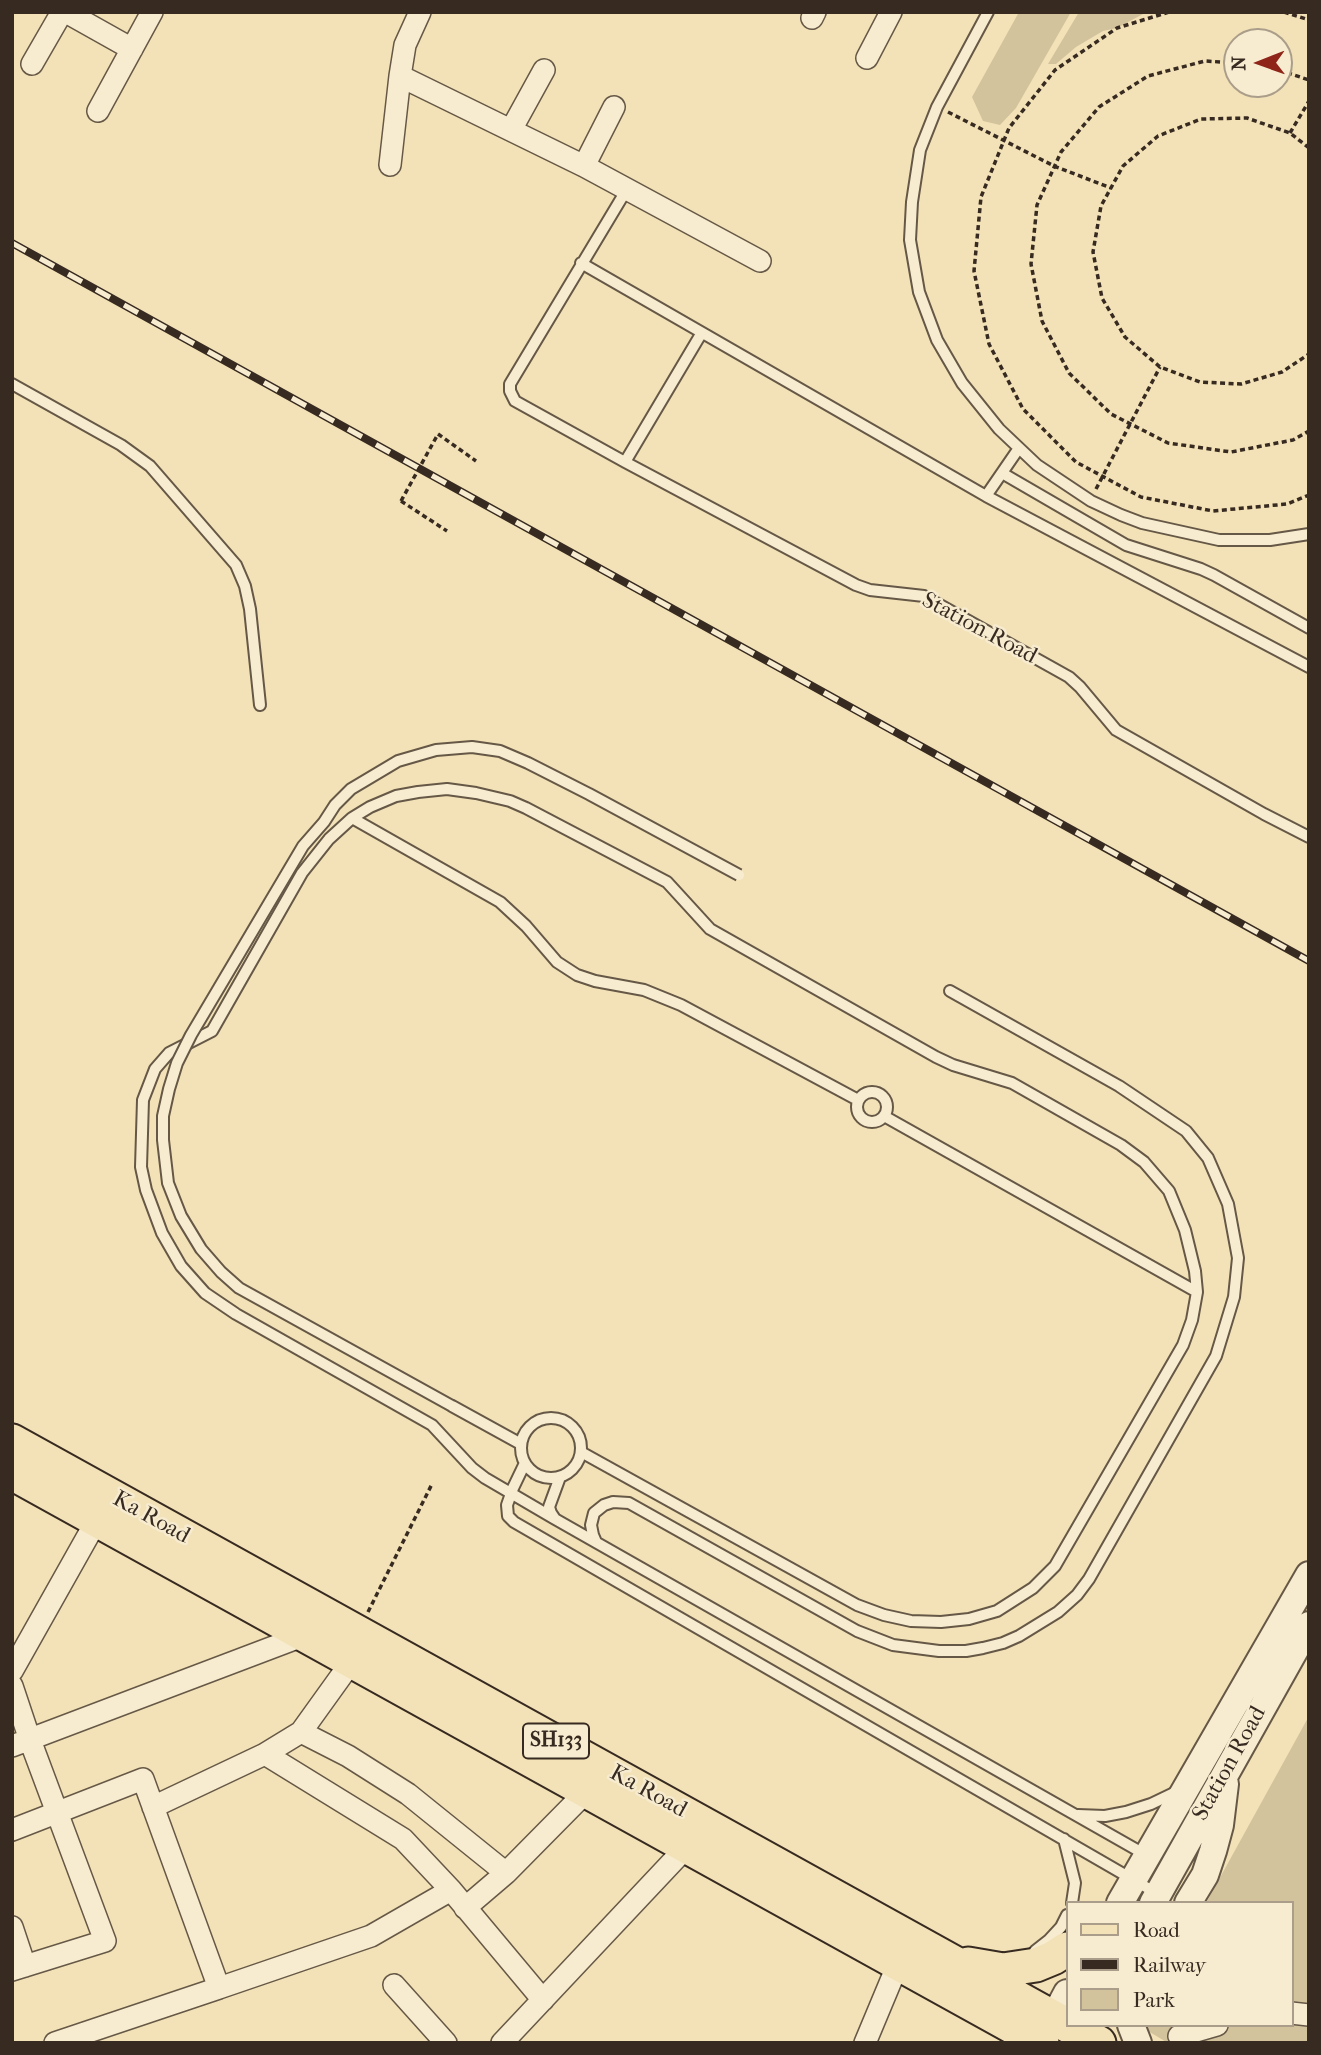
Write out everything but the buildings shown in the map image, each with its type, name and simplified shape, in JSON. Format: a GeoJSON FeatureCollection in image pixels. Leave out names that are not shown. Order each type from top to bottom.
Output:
{"type":"FeatureCollection","features":[{"type":"Feature","properties":{"kind":"main road","name":"Ka Road"},"geometry":{"type":"LineString","coordinates":[[12,1441],[103,1508],[305,1635],[355,1647],[587,1791],[697,1836],[898,1964],[1068,2030]]}},
{"type":"Feature","properties":{"kind":"main road","name":"Ka Road"},"geometry":{"type":"LineString","coordinates":[[12,1473],[103,1508],[697,1836],[952,1962],[1068,2030]]}},
{"type":"Feature","properties":{"kind":"main road"},"geometry":{"type":"LineString","coordinates":[[952,1962],[1003,1970],[1036,1965],[1066,1950]]}},
{"type":"Feature","properties":{"kind":"street"},"geometry":{"type":"LineString","coordinates":[[32,64],[64,12],[132,49]]}},
{"type":"Feature","properties":{"kind":"street"},"geometry":{"type":"LineString","coordinates":[[98,111],[152,12]]}},
{"type":"Feature","properties":{"kind":"street"},"geometry":{"type":"LineString","coordinates":[[390,165],[405,45],[420,12]]}},
{"type":"Feature","properties":{"kind":"street"},"geometry":{"type":"LineString","coordinates":[[867,58],[891,12]]}},
{"type":"Feature","properties":{"kind":"street"},"geometry":{"type":"LineString","coordinates":[[511,130],[544,70]]}},
{"type":"Feature","properties":{"kind":"street"},"geometry":{"type":"LineString","coordinates":[[400,76],[584,166],[760,261]]}},
{"type":"Feature","properties":{"kind":"street"},"geometry":{"type":"LineString","coordinates":[[584,166],[614,107]]}},
{"type":"Feature","properties":{"kind":"street"},"geometry":{"type":"LineString","coordinates":[[14,1658],[103,1508]]}},
{"type":"Feature","properties":{"kind":"street"},"geometry":{"type":"LineString","coordinates":[[1121,1901],[1309,1575]]}},
{"type":"Feature","properties":{"kind":"street","name":"Station Road"},"geometry":{"type":"LineString","coordinates":[[1155,1898],[1227,1769],[1301,1657],[1309,1625]]}},
{"type":"Feature","properties":{"kind":"street"},"geometry":{"type":"LineString","coordinates":[[21,1743],[305,1635]]}},
{"type":"Feature","properties":{"kind":"street"},"geometry":{"type":"LineString","coordinates":[[153,1807],[265,1754],[301,1732],[355,1647]]}},
{"type":"Feature","properties":{"kind":"street"},"geometry":{"type":"LineString","coordinates":[[12,1686],[21,1743],[57,1812],[105,1941],[19,1968],[12,1927]]}},
{"type":"Feature","properties":{"kind":"street"},"geometry":{"type":"LineString","coordinates":[[301,1732],[348,1756],[408,1794],[506,1872]]}},
{"type":"Feature","properties":{"kind":"street"},"geometry":{"type":"LineString","coordinates":[[265,1754],[403,1839],[451,1890],[543,2000]]}},
{"type":"Feature","properties":{"kind":"street"},"geometry":{"type":"LineString","coordinates":[[1189,1901],[1205,1875],[1213,1851],[1220,1825],[1227,1769]]}},
{"type":"Feature","properties":{"kind":"street"},"geometry":{"type":"LineString","coordinates":[[12,1830],[142,1779],[219,1988]]}},
{"type":"Feature","properties":{"kind":"street"},"geometry":{"type":"LineString","coordinates":[[466,1908],[587,1791]]}},
{"type":"Feature","properties":{"kind":"street"},"geometry":{"type":"LineString","coordinates":[[502,2043],[697,1836]]}},
{"type":"Feature","properties":{"kind":"street"},"geometry":{"type":"LineString","coordinates":[[55,2043],[371,1936],[451,1890]]}},
{"type":"Feature","properties":{"kind":"street"},"geometry":{"type":"LineString","coordinates":[[865,2043],[898,1964]]}},
{"type":"Feature","properties":{"kind":"street"},"geometry":{"type":"LineString","coordinates":[[394,1985],[446,2043]]}},
{"type":"Feature","properties":{"kind":"street"},"geometry":{"type":"LineString","coordinates":[[1153,2027],[1167,2039],[1210,2027]]}},
{"type":"Feature","properties":{"kind":"lane"},"geometry":{"type":"LineString","coordinates":[[988,12],[937,107],[920,150],[912,202],[910,240],[919,292],[937,340],[962,383],[999,429],[1037,465],[1091,501],[1142,523],[1219,540],[1270,540],[1309,534]]}},
{"type":"Feature","properties":{"kind":"lane"},"geometry":{"type":"LineString","coordinates":[[627,189],[581,264],[986,496],[1309,667]]}},
{"type":"Feature","properties":{"kind":"lane","name":"Station Road"},"geometry":{"type":"LineString","coordinates":[[581,264],[510,384],[515,401],[856,585],[870,590],[924,596],[1069,677],[1116,730],[1309,837]]}},
{"type":"Feature","properties":{"kind":"lane"},"geometry":{"type":"LineString","coordinates":[[625,462],[701,334]]}},
{"type":"Feature","properties":{"kind":"lane"},"geometry":{"type":"LineString","coordinates":[[12,384],[121,444],[149,466],[236,565],[245,586],[250,609],[260,705]]}},
{"type":"Feature","properties":{"kind":"lane"},"geometry":{"type":"LineString","coordinates":[[986,496],[1019,448]]}},
{"type":"Feature","properties":{"kind":"lane"},"geometry":{"type":"LineString","coordinates":[[1002,473],[1126,545],[1208,572],[1309,628]]}},
{"type":"Feature","properties":{"kind":"lane"},"geometry":{"type":"LineString","coordinates":[[521,1444],[239,1288],[221,1272],[201,1249],[181,1216],[167,1183],[163,1116],[177,1063],[303,846],[324,822],[335,804],[351,789],[398,761],[436,750],[472,747],[500,751],[589,794],[740,875]]}},
{"type":"Feature","properties":{"kind":"lane"},"geometry":{"type":"LineString","coordinates":[[581,1452],[857,1605],[884,1615],[941,1622],[969,1619],[997,1611],[1019,1599],[1055,1566],[1183,1345],[1192,1320],[1197,1292],[1185,1230],[1169,1191],[1144,1162],[1121,1145],[1012,1083],[936,1057],[710,929],[667,882],[526,808],[476,793],[447,789],[396,796],[352,818],[329,839],[302,873],[212,1031],[169,1053],[155,1069],[144,1100],[141,1167],[146,1190],[162,1233],[181,1266],[205,1293],[236,1314],[432,1425],[472,1468],[511,1493],[1171,1869]]}},
{"type":"Feature","properties":{"kind":"lane"},"geometry":{"type":"LineString","coordinates":[[352,818],[500,902],[526,926],[557,962],[577,975],[644,990],[681,1005],[858,1100]]}},
{"type":"Feature","properties":{"kind":"lane"},"geometry":{"type":"LineString","coordinates":[[596,1542],[592,1525],[594,1513],[613,1502],[622,1502],[637,1507],[858,1631],[893,1645],[939,1651],[966,1651],[1003,1643],[1031,1630],[1058,1612],[1077,1595],[1089,1579],[1216,1356],[1234,1297],[1238,1258],[1228,1204],[1208,1158],[1186,1130],[1119,1086],[950,991]]}},
{"type":"Feature","properties":{"kind":"lane"},"geometry":{"type":"LineString","coordinates":[[866,1093],[880,1094],[887,1106],[884,1116],[876,1122],[862,1119],[856,1110],[858,1100],[866,1093]]}},
{"type":"Feature","properties":{"kind":"lane"},"geometry":{"type":"LineString","coordinates":[[884,1116],[1197,1292]]}},
{"type":"Feature","properties":{"kind":"lane"},"geometry":{"type":"LineString","coordinates":[[558,1418],[574,1428],[579,1437],[581,1452],[576,1465],[569,1472],[550,1478],[531,1471],[525,1463],[521,1444],[524,1434],[538,1420],[558,1418]]}},
{"type":"Feature","properties":{"kind":"lane"},"geometry":{"type":"LineString","coordinates":[[525,1463],[507,1505],[508,1516],[514,1522],[1064,1839],[1133,1880],[1155,1898]]}},
{"type":"Feature","properties":{"kind":"lane"},"geometry":{"type":"LineString","coordinates":[[555,1519],[549,1507],[560,1477]]}},
{"type":"Feature","properties":{"kind":"lane"},"geometry":{"type":"LineString","coordinates":[[1075,1815],[1105,1816],[1126,1812],[1169,1796],[1187,1786]]}},
{"type":"Feature","properties":{"kind":"lane"},"geometry":{"type":"LineString","coordinates":[[1064,1839],[1075,1883],[1072,1901]]}},
{"type":"Feature","properties":{"kind":"lane"},"geometry":{"type":"LineString","coordinates":[[1003,1970],[1049,1940],[1066,1917]]}},
{"type":"Feature","properties":{"kind":"path"},"geometry":{"type":"LineString","coordinates":[[1169,12],[1116,28],[1055,70],[1009,128],[981,197],[974,271],[989,344],[1023,409],[1076,462],[1141,497],[1213,511],[1287,504],[1309,495]]}},
{"type":"Feature","properties":{"kind":"path"},"geometry":{"type":"LineString","coordinates":[[1284,12],[1309,20]]}},
{"type":"Feature","properties":{"kind":"path"},"geometry":{"type":"LineString","coordinates":[[1223,62],[1205,61],[1148,76],[1099,107],[1061,152],[1037,205],[1031,264],[1042,321],[1069,373],[1111,414],[1168,443],[1231,452],[1293,440],[1309,431]]}},
{"type":"Feature","properties":{"kind":"path"},"geometry":{"type":"LineString","coordinates":[[1290,133],[1308,102]]}},
{"type":"Feature","properties":{"kind":"path"},"geometry":{"type":"LineString","coordinates":[[937,107],[1054,166],[1111,188]]}},
{"type":"Feature","properties":{"kind":"path"},"geometry":{"type":"LineString","coordinates":[[1309,148],[1290,133],[1247,118],[1201,119],[1158,136],[1123,166],[1101,206],[1093,252],[1102,298],[1125,337],[1160,367],[1200,382],[1241,384],[1282,372],[1309,354]]}},
{"type":"Feature","properties":{"kind":"path"},"geometry":{"type":"LineString","coordinates":[[1102,476],[1160,367]]}},
{"type":"Feature","properties":{"kind":"path"},"geometry":{"type":"LineString","coordinates":[[447,531],[401,500],[438,434],[476,461]]}},
{"type":"Feature","properties":{"kind":"path"},"geometry":{"type":"LineString","coordinates":[[355,1647],[432,1484]]}},
{"type":"Feature","properties":{"kind":"green space"},"geometry":{"type":"Polygon","coordinates":[[[1019,12],[1071,12],[1016,108],[1000,125],[983,121],[972,97],[1019,12]]]}},
{"type":"Feature","properties":{"kind":"green space"},"geometry":{"type":"Polygon","coordinates":[[[1079,12],[1145,13],[1117,28],[1103,31],[1076,47],[1056,64],[1048,64],[1079,12]]]}},
{"type":"Feature","properties":{"kind":"green space"},"geometry":{"type":"Polygon","coordinates":[[[1309,1716],[1309,2043],[1168,2043],[1141,2027],[1293,2027],[1293,1901],[1207,1901],[1309,1716]]]}},
{"type":"Feature","properties":{"kind":"railway"},"geometry":{"type":"LineString","coordinates":[[12,243],[1309,961]]}}]}
